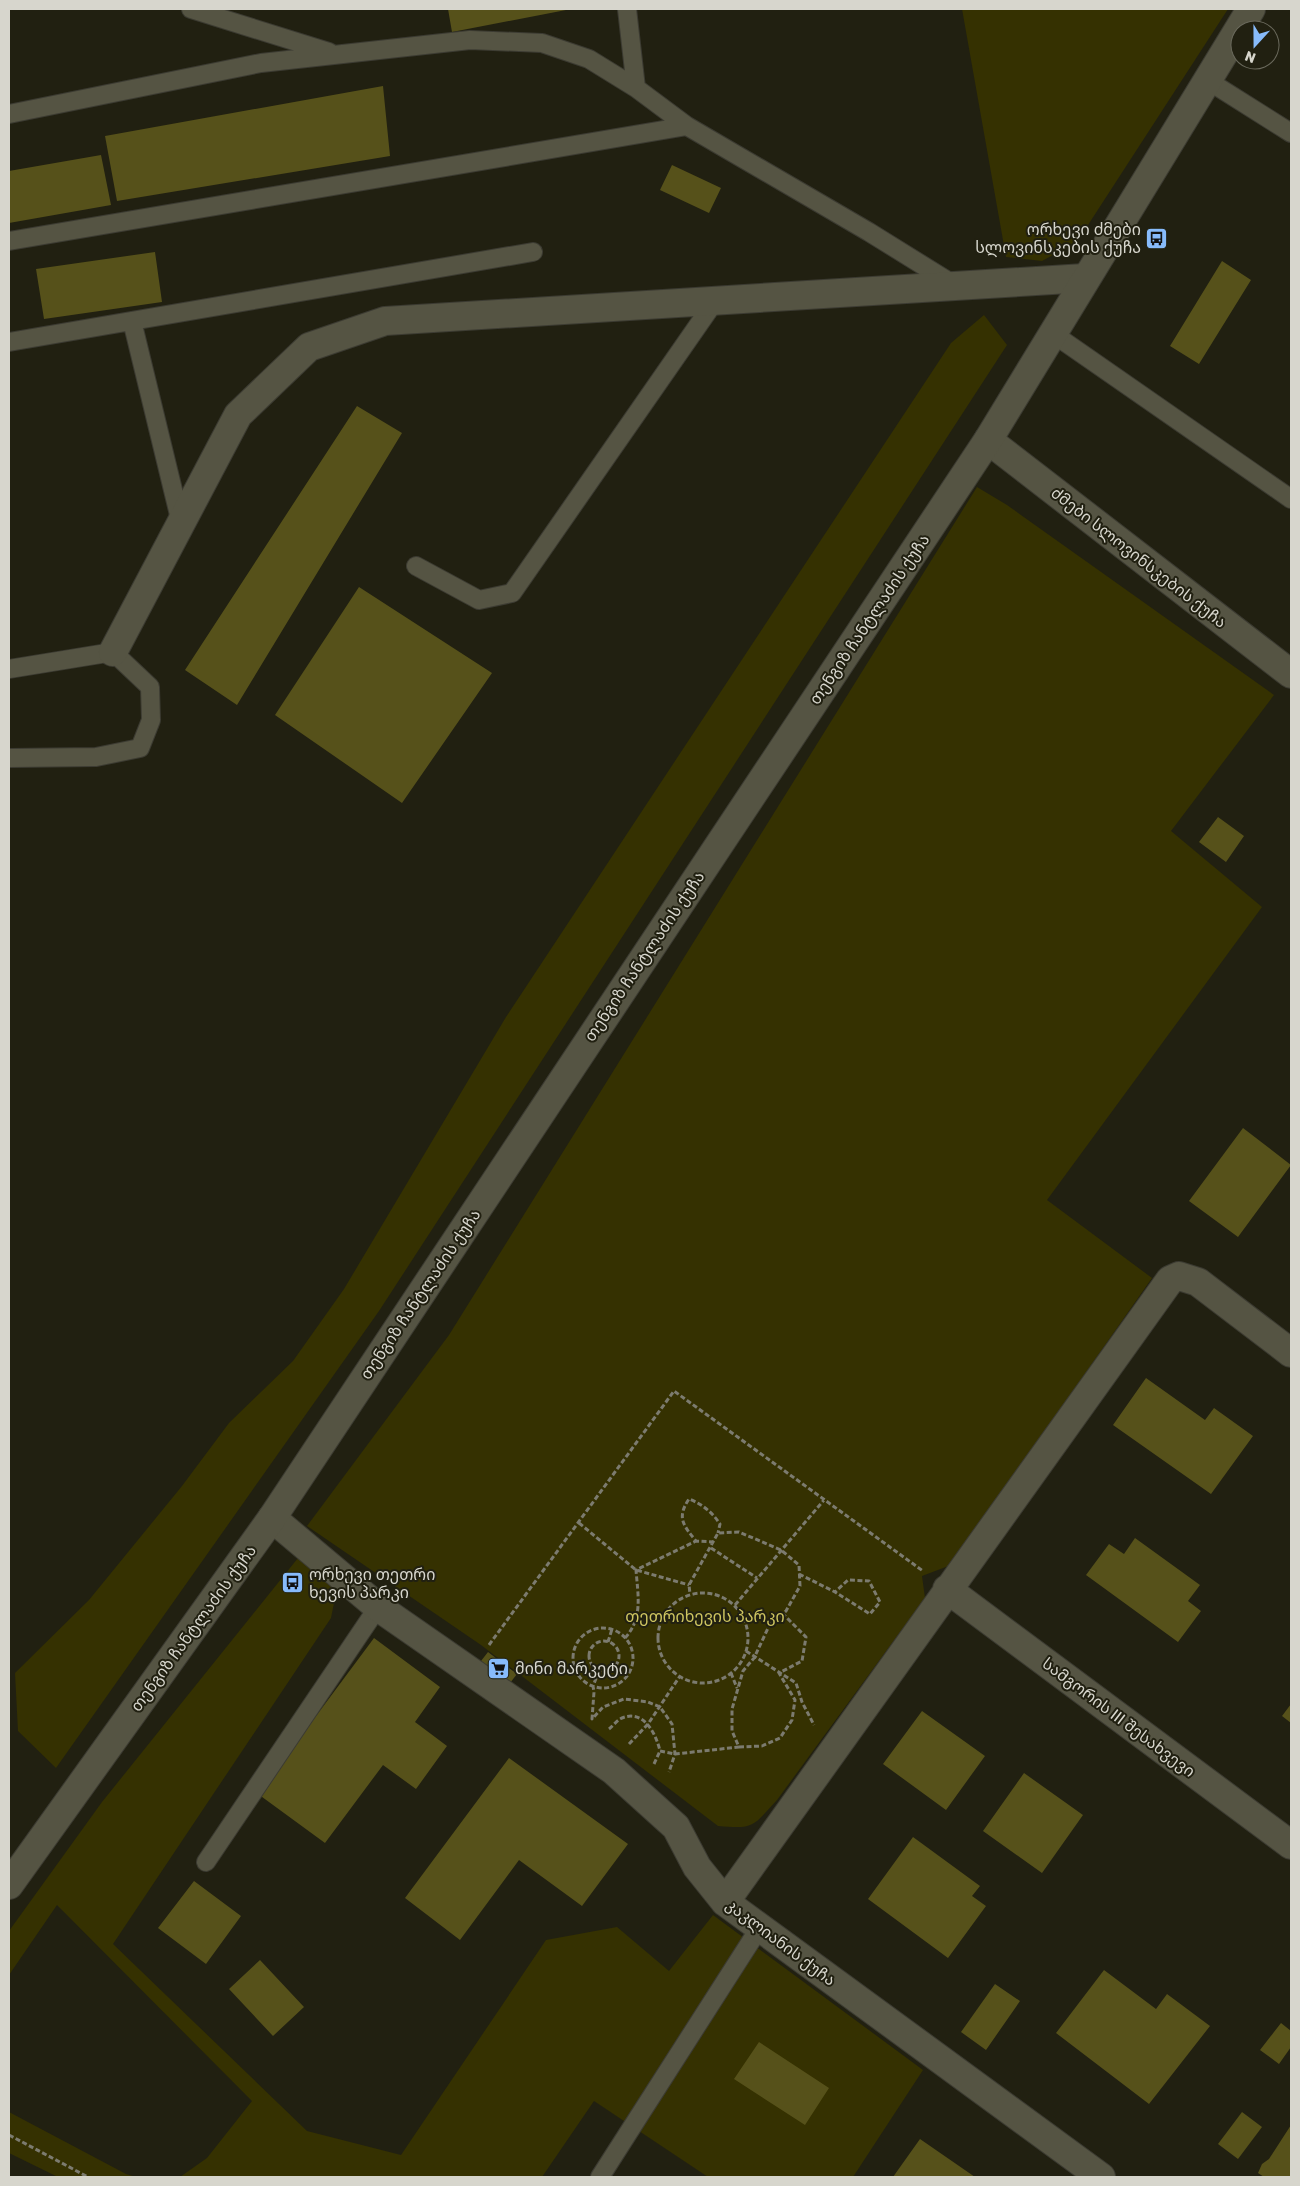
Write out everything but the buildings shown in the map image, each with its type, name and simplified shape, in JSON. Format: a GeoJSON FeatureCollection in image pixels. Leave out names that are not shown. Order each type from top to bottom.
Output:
{"type":"FeatureCollection","features":[{"type":"Feature","properties":{"kind":"street","name":"თენგიზ ჩანტლაძის ქუჩა"},"geometry":{"type":"LineString","coordinates":[[9,1884],[272,1518],[988,440],[1052,332],[1251,9]]}},
{"type":"Feature","properties":{"kind":"street"},"geometry":{"type":"LineString","coordinates":[[112,652],[238,415],[309,347],[385,321],[1085,278]]}},
{"type":"Feature","properties":{"kind":"street","name":"ძმები სლოვინსკების ქუჩა"},"geometry":{"type":"LineString","coordinates":[[988,440],[1291,674]]}},
{"type":"Feature","properties":{"kind":"street"},"geometry":{"type":"LineString","coordinates":[[725,1902],[1170,1280],[1179,1276],[1198,1282],[1291,1353]]}},
{"type":"Feature","properties":{"kind":"street","name":"კაკლიანის ქუჩა"},"geometry":{"type":"LineString","coordinates":[[272,1518],[378,1607],[608,1766],[676,1827],[697,1866],[725,1902],[1101,2177]]}},
{"type":"Feature","properties":{"kind":"street","name":"სამგორის III შესახვევი"},"geometry":{"type":"LineString","coordinates":[[948,1589],[1291,1845]]}},
{"type":"Feature","properties":{"kind":"lane"},"geometry":{"type":"LineString","coordinates":[[191,9],[337,54]]}},
{"type":"Feature","properties":{"kind":"lane"},"geometry":{"type":"LineString","coordinates":[[627,9],[636,88]]}},
{"type":"Feature","properties":{"kind":"lane"},"geometry":{"type":"LineString","coordinates":[[9,114],[261,63],[470,40],[542,44],[589,59],[636,88],[687,126],[869,232],[956,286]]}},
{"type":"Feature","properties":{"kind":"lane"},"geometry":{"type":"LineString","coordinates":[[1207,80],[1291,133]]}},
{"type":"Feature","properties":{"kind":"lane"},"geometry":{"type":"LineString","coordinates":[[9,241],[687,126]]}},
{"type":"Feature","properties":{"kind":"lane"},"geometry":{"type":"LineString","coordinates":[[9,342],[533,252]]}},
{"type":"Feature","properties":{"kind":"lane"},"geometry":{"type":"LineString","coordinates":[[416,566],[479,600],[512,594],[715,301]]}},
{"type":"Feature","properties":{"kind":"lane"},"geometry":{"type":"LineString","coordinates":[[132,320],[181,523]]}},
{"type":"Feature","properties":{"kind":"lane"},"geometry":{"type":"LineString","coordinates":[[1052,332],[1291,499]]}},
{"type":"Feature","properties":{"kind":"lane"},"geometry":{"type":"LineString","coordinates":[[9,670],[112,652],[150,687],[151,720],[140,748],[96,757],[9,758]]}},
{"type":"Feature","properties":{"kind":"lane"},"geometry":{"type":"LineString","coordinates":[[206,1862],[378,1607]]}},
{"type":"Feature","properties":{"kind":"lane"},"geometry":{"type":"LineString","coordinates":[[600,2177],[760,1927]]}},
{"type":"Feature","properties":{"kind":"path"},"geometry":{"type":"LineString","coordinates":[[471,1670],[674,1391],[948,1589]]}},
{"type":"Feature","properties":{"kind":"path"},"geometry":{"type":"LineString","coordinates":[[690,1594],[689,1585],[711,1548],[720,1524],[714,1515],[700,1503],[689,1499],[683,1508],[682,1524],[696,1541]]}},
{"type":"Feature","properties":{"kind":"path"},"geometry":{"type":"LineString","coordinates":[[735,1605],[824,1500]]}},
{"type":"Feature","properties":{"kind":"path"},"geometry":{"type":"LineString","coordinates":[[579,1523],[636,1570],[689,1585]]}},
{"type":"Feature","properties":{"kind":"path"},"geometry":{"type":"LineString","coordinates":[[718,1533],[739,1532],[781,1550],[799,1565],[800,1586],[783,1614],[770,1624],[754,1658],[743,1671],[732,1709],[732,1730],[738,1748]]}},
{"type":"Feature","properties":{"kind":"path"},"geometry":{"type":"LineString","coordinates":[[636,1570],[696,1541],[714,1542]]}},
{"type":"Feature","properties":{"kind":"path"},"geometry":{"type":"LineString","coordinates":[[711,1548],[757,1578]]}},
{"type":"Feature","properties":{"kind":"path"},"geometry":{"type":"LineString","coordinates":[[625,1638],[634,1628],[639,1607],[636,1570]]}},
{"type":"Feature","properties":{"kind":"path"},"geometry":{"type":"LineString","coordinates":[[799,1574],[835,1592],[870,1614],[880,1602],[869,1581],[848,1580],[835,1592]]}},
{"type":"Feature","properties":{"kind":"path"},"geometry":{"type":"LineString","coordinates":[[714,1593],[735,1605],[747,1627],[748,1639],[746,1651],[740,1663],[731,1673],[719,1680],[692,1682],[680,1676],[669,1667],[661,1654],[658,1640],[660,1624],[666,1611],[671,1606],[690,1594],[714,1593]]}},
{"type":"Feature","properties":{"kind":"path"},"geometry":{"type":"LineString","coordinates":[[779,1673],[802,1661],[806,1637],[783,1614]]}},
{"type":"Feature","properties":{"kind":"path"},"geometry":{"type":"LineString","coordinates":[[601,1628],[612,1629],[625,1638],[630,1644],[633,1656],[632,1667],[626,1677],[616,1685],[605,1687],[593,1686],[583,1680],[576,1670],[573,1658],[575,1646],[581,1638],[590,1630],[601,1628]]}},
{"type":"Feature","properties":{"kind":"path"},"geometry":{"type":"LineString","coordinates":[[608,1642],[612,1629]]}},
{"type":"Feature","properties":{"kind":"path"},"geometry":{"type":"LineString","coordinates":[[608,1642],[618,1649],[619,1661],[611,1670],[599,1671],[590,1663],[590,1652],[597,1643],[608,1642]]}},
{"type":"Feature","properties":{"kind":"path"},"geometry":{"type":"LineString","coordinates":[[746,1651],[754,1658],[796,1683],[802,1702],[829,1755]]}},
{"type":"Feature","properties":{"kind":"path"},"geometry":{"type":"LineString","coordinates":[[599,1671],[593,1686],[592,1719],[603,1708],[624,1699],[648,1702],[660,1707],[672,1724],[675,1754],[669,1772]]}},
{"type":"Feature","properties":{"kind":"path"},"geometry":{"type":"LineString","coordinates":[[731,1673],[737,1689]]}},
{"type":"Feature","properties":{"kind":"path"},"geometry":{"type":"LineString","coordinates":[[660,1751],[675,1754],[762,1746],[780,1738],[792,1720],[795,1700],[779,1673]]}},
{"type":"Feature","properties":{"kind":"path"},"geometry":{"type":"LineString","coordinates":[[608,1766],[648,1724],[680,1676]]}},
{"type":"Feature","properties":{"kind":"path"},"geometry":{"type":"LineString","coordinates":[[605,1733],[621,1718],[635,1717],[648,1724],[656,1734],[660,1751],[652,1768]]}},
{"type":"Feature","properties":{"kind":"path"},"geometry":{"type":"LineString","coordinates":[[9,2134],[88,2177]]}},
{"type":"Feature","properties":{"kind":"green space"},"geometry":{"type":"Polygon","coordinates":[[[962,9],[1228,9],[1077,242],[1042,261],[1006,257],[962,9]]]}},
{"type":"Feature","properties":{"kind":"green space"},"geometry":{"type":"Polygon","coordinates":[[[984,315],[1007,345],[379,1311],[56,1768],[18,1731],[15,1673],[89,1600],[182,1486],[229,1423],[293,1361],[344,1289],[506,1017],[951,343],[984,315]]]}},
{"type":"Feature","properties":{"kind":"green space","name":"თეთრიხევის პარკი"},"geometry":{"type":"Polygon","coordinates":[[[977,487],[1007,505],[1274,695],[1171,831],[1262,907],[1047,1200],[1152,1278],[951,1565],[922,1576],[925,1598],[777,1800],[752,1824],[739,1827],[718,1826],[481,1645],[307,1526],[449,1335],[977,487]]]}},
{"type":"Feature","properties":{"kind":"green space"},"geometry":{"type":"Polygon","coordinates":[[[298,1558],[330,1578],[336,1593],[331,1618],[113,1944],[307,2131],[401,2155],[546,1940],[617,1927],[669,1971],[713,1915],[923,2070],[853,2177],[708,2177],[594,2101],[542,2177],[180,2177],[207,2158],[252,2101],[57,1905],[9,1975],[9,1931],[102,1802],[298,1558]]]}},
{"type":"Feature","properties":{"kind":"green space"},"geometry":{"type":"Polygon","coordinates":[[[9,2112],[126,2174],[136,2177],[58,2177],[9,2153],[9,2112]]]}},
{"type":"Feature","properties":{"kind":"place","name":"ორხევი ძმები სლოვინსკების ქუჩა"},"geometry":{"type":"Point","coordinates":[1157,238]}},
{"type":"Feature","properties":{"kind":"place","name":"ორხევი თეთრი ხევის პარკი"},"geometry":{"type":"Point","coordinates":[293,1583]}},
{"type":"Feature","properties":{"kind":"place","name":"მინი მარკეტი"},"geometry":{"type":"Point","coordinates":[499,1668]}}]}
